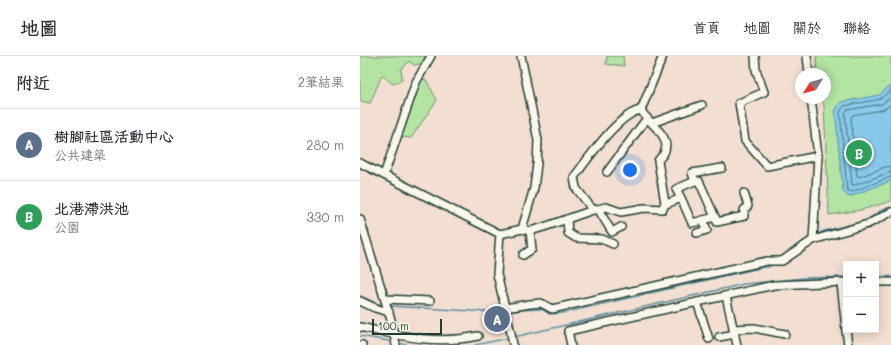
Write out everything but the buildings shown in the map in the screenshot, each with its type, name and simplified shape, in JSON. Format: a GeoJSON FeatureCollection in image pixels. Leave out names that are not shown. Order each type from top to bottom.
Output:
{"type":"FeatureCollection","features":[{"type":"Feature","properties":{"kind":"street"},"geometry":{"type":"LineString","coordinates":[[384,175],[416,82],[431,56]]}},
{"type":"Feature","properties":{"kind":"street"},"geometry":{"type":"LineString","coordinates":[[521,56],[538,140],[534,188],[522,229]]}},
{"type":"Feature","properties":{"kind":"street"},"geometry":{"type":"LineString","coordinates":[[641,110],[663,56]]}},
{"type":"Feature","properties":{"kind":"street"},"geometry":{"type":"LineString","coordinates":[[755,56],[756,70],[764,92],[739,103],[745,141],[767,166],[818,156]]}},
{"type":"Feature","properties":{"kind":"street"},"geometry":{"type":"LineString","coordinates":[[807,56],[808,68]]}},
{"type":"Feature","properties":{"kind":"street"},"geometry":{"type":"LineString","coordinates":[[813,104],[818,156],[813,240]]}},
{"type":"Feature","properties":{"kind":"street"},"geometry":{"type":"LineString","coordinates":[[607,172],[649,121],[702,105]]}},
{"type":"Feature","properties":{"kind":"street"},"geometry":{"type":"LineString","coordinates":[[641,110],[664,137],[666,143],[664,153],[658,161],[665,203],[664,205]]}},
{"type":"Feature","properties":{"kind":"street"},"geometry":{"type":"LineString","coordinates":[[620,227],[612,232],[596,210],[576,188],[574,177],[606,136],[634,111],[641,110]]}},
{"type":"Feature","properties":{"kind":"street"},"geometry":{"type":"LineString","coordinates":[[360,163],[500,234],[522,229],[530,231],[606,207],[621,212],[644,208],[663,209],[664,205],[681,198]]}},
{"type":"Feature","properties":{"kind":"street"},"geometry":{"type":"LineString","coordinates":[[695,181],[692,173],[722,168]]}},
{"type":"Feature","properties":{"kind":"street"},"geometry":{"type":"LineString","coordinates":[[715,217],[692,223],[676,189],[695,181],[699,181],[715,217],[717,222],[744,216],[744,210],[748,206],[744,193]]}},
{"type":"Feature","properties":{"kind":"street"},"geometry":{"type":"LineString","coordinates":[[506,311],[530,304],[541,303],[552,309],[768,261],[782,261],[813,240],[868,224],[891,212]]}},
{"type":"Feature","properties":{"kind":"street"},"geometry":{"type":"LineString","coordinates":[[360,219],[389,312],[395,334],[396,345]]}},
{"type":"Feature","properties":{"kind":"street"},"geometry":{"type":"LineString","coordinates":[[567,219],[568,233],[576,238],[602,239],[613,244]]}},
{"type":"Feature","properties":{"kind":"street"},"geometry":{"type":"LineString","coordinates":[[697,233],[707,230],[703,220]]}},
{"type":"Feature","properties":{"kind":"street"},"geometry":{"type":"LineString","coordinates":[[523,255],[532,249],[530,231]]}},
{"type":"Feature","properties":{"kind":"street"},"geometry":{"type":"LineString","coordinates":[[500,234],[496,274],[512,339]]}},
{"type":"Feature","properties":{"kind":"street"},"geometry":{"type":"LineString","coordinates":[[879,282],[891,282]]}},
{"type":"Feature","properties":{"kind":"street"},"geometry":{"type":"LineString","coordinates":[[571,345],[568,331],[774,285],[843,283]]}},
{"type":"Feature","properties":{"kind":"street"},"geometry":{"type":"LineString","coordinates":[[726,296],[737,345]]}},
{"type":"Feature","properties":{"kind":"street"},"geometry":{"type":"LineString","coordinates":[[385,299],[430,301]]}},
{"type":"Feature","properties":{"kind":"street"},"geometry":{"type":"LineString","coordinates":[[360,301],[375,308],[389,312]]}},
{"type":"Feature","properties":{"kind":"street"},"geometry":{"type":"LineString","coordinates":[[697,302],[709,339]]}},
{"type":"Feature","properties":{"kind":"street"},"geometry":{"type":"LineString","coordinates":[[360,327],[428,341],[462,341],[478,336]]}},
{"type":"Feature","properties":{"kind":"street"},"geometry":{"type":"LineString","coordinates":[[719,337],[734,331],[754,328],[785,334]]}},
{"type":"Feature","properties":{"kind":"street"},"geometry":{"type":"LineString","coordinates":[[846,333],[848,345]]}},
{"type":"Feature","properties":{"kind":"green space"},"geometry":{"type":"Polygon","coordinates":[[[360,56],[427,56],[421,64],[414,65],[409,61],[401,69],[402,78],[400,81],[393,84],[382,75],[370,103],[360,101],[360,56]]]}},
{"type":"Feature","properties":{"kind":"green space"},"geometry":{"type":"Polygon","coordinates":[[[607,56],[623,56],[624,66],[606,64],[607,56]]]}},
{"type":"Feature","properties":{"kind":"green space"},"geometry":{"type":"Polygon","coordinates":[[[816,56],[891,56],[891,201],[861,210],[829,215],[824,104],[831,104],[831,68],[817,68],[816,56]]]}},
{"type":"Feature","properties":{"kind":"green space"},"geometry":{"type":"Polygon","coordinates":[[[421,78],[426,80],[437,100],[411,138],[401,137],[421,78]]]}},
{"type":"Feature","properties":{"kind":"water"},"geometry":{"type":"Polygon","coordinates":[[[891,85],[891,181],[849,197],[843,192],[835,110],[841,102],[879,95],[891,85]]]}},
{"type":"Feature","properties":{"kind":"waterway"},"geometry":{"type":"LineString","coordinates":[[816,235],[824,231],[866,221],[880,211],[891,207]]}},
{"type":"Feature","properties":{"kind":"waterway"},"geometry":{"type":"LineString","coordinates":[[781,258],[797,245],[809,239]]}},
{"type":"Feature","properties":{"kind":"waterway"},"geometry":{"type":"LineString","coordinates":[[508,312],[542,309],[549,314],[563,313],[769,267],[773,264]]}},
{"type":"Feature","properties":{"kind":"waterway"},"geometry":{"type":"LineString","coordinates":[[879,277],[891,276]]}},
{"type":"Feature","properties":{"kind":"waterway"},"geometry":{"type":"LineString","coordinates":[[514,337],[744,284],[804,278],[843,277]]}},
{"type":"Feature","properties":{"kind":"waterway"},"geometry":{"type":"LineString","coordinates":[[360,296],[384,305]]}},
{"type":"Feature","properties":{"kind":"waterway"},"geometry":{"type":"LineString","coordinates":[[390,306],[504,313]]}},
{"type":"Feature","properties":{"kind":"waterway"},"geometry":{"type":"LineString","coordinates":[[360,336],[394,342]]}},
{"type":"Feature","properties":{"kind":"waterway"},"geometry":{"type":"LineString","coordinates":[[475,345],[509,338]]}},
{"type":"Feature","properties":{"kind":"waterway"},"geometry":{"type":"LineString","coordinates":[[397,343],[408,345]]}},
{"type":"Feature","properties":{"kind":"place","name":"北港滯洪池"},"geometry":{"type":"Point","coordinates":[859,153]}},
{"type":"Feature","properties":{"kind":"place","name":"樹腳社區活動中心"},"geometry":{"type":"Point","coordinates":[497,319]}}]}
